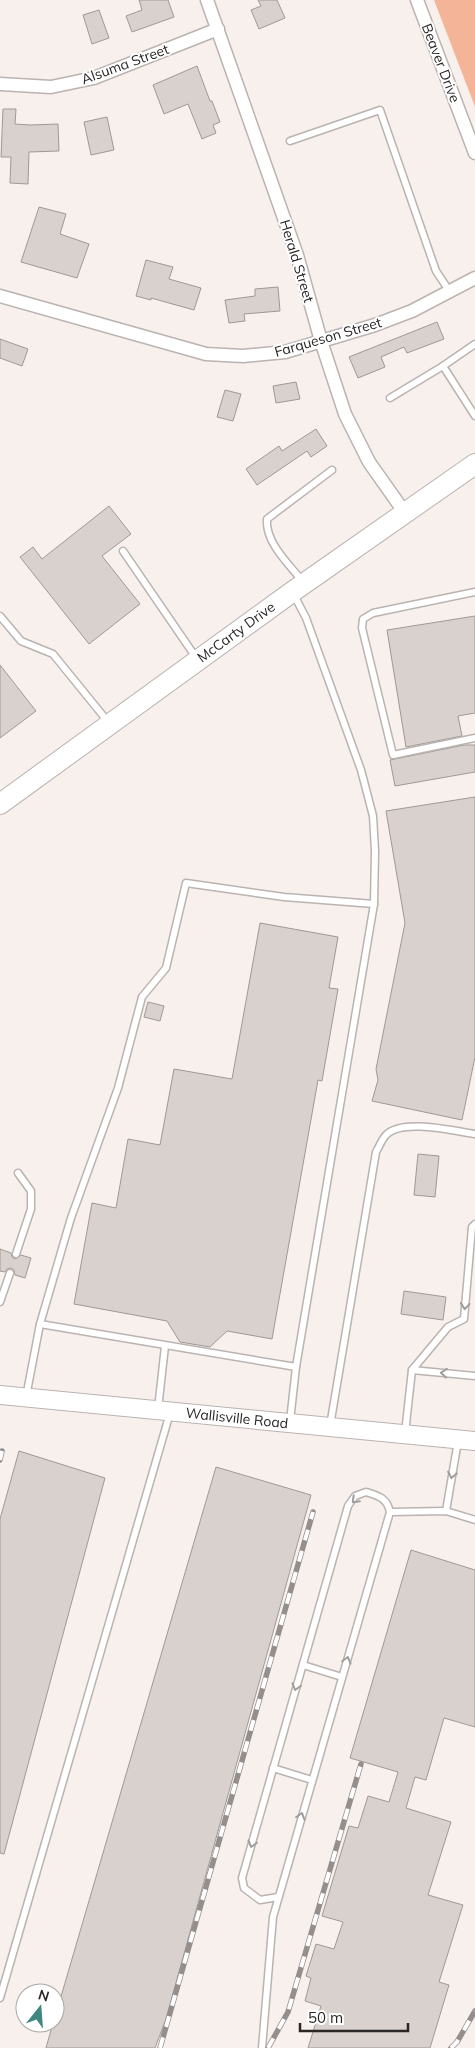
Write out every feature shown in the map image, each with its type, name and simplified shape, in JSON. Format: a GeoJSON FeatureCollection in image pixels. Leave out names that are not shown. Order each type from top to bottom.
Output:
{"type":"FeatureCollection","features":[{"type":"Feature","properties":{"kind":"main road","name":"McCarty Drive"},"geometry":{"type":"LineString","coordinates":[[0,804],[298,588],[475,464]]}},
{"type":"Feature","properties":{"kind":"main road","name":"Wallisville Road"},"geometry":{"type":"LineString","coordinates":[[0,1395],[467,1440]]}},
{"type":"Feature","properties":{"kind":"street","name":"Herald Street"},"geometry":{"type":"LineString","coordinates":[[208,0],[297,255],[321,341],[349,422],[369,462],[406,513]]}},
{"type":"Feature","properties":{"kind":"street","name":"Beaver Drive"},"geometry":{"type":"LineString","coordinates":[[417,0],[475,153]]}},
{"type":"Feature","properties":{"kind":"street","name":"Alsuma Street"},"geometry":{"type":"LineString","coordinates":[[0,84],[51,87],[94,78],[218,29]]}},
{"type":"Feature","properties":{"kind":"street","name":"Farqueson Street"},"geometry":{"type":"LineString","coordinates":[[0,296],[206,354],[243,356],[285,352],[375,325],[450,292],[475,278]]}},
{"type":"Feature","properties":{"kind":"lane"},"geometry":{"type":"LineString","coordinates":[[290,141],[380,110],[436,272],[450,292]]}},
{"type":"Feature","properties":{"kind":"lane"},"geometry":{"type":"LineString","coordinates":[[390,398],[475,344]]}},
{"type":"Feature","properties":{"kind":"lane"},"geometry":{"type":"LineString","coordinates":[[443,366],[475,416]]}},
{"type":"Feature","properties":{"kind":"lane"},"geometry":{"type":"LineString","coordinates":[[290,1423],[296,1367],[374,904],[375,851],[373,816],[364,779],[306,618],[298,588],[266,528],[267,520],[332,470]]}},
{"type":"Feature","properties":{"kind":"lane"},"geometry":{"type":"LineString","coordinates":[[123,551],[198,660]]}},
{"type":"Feature","properties":{"kind":"lane"},"geometry":{"type":"LineString","coordinates":[[475,592],[373,613],[364,619],[362,628],[393,755],[475,738]]}},
{"type":"Feature","properties":{"kind":"lane"},"geometry":{"type":"LineString","coordinates":[[0,616],[21,641],[53,654],[110,724]]}},
{"type":"Feature","properties":{"kind":"lane"},"geometry":{"type":"LineString","coordinates":[[26,1398],[40,1324],[71,1218],[118,1088],[142,997],[166,968],[186,884],[284,896],[374,904]]}},
{"type":"Feature","properties":{"kind":"lane"},"geometry":{"type":"LineString","coordinates":[[330,1427],[376,1152],[386,1135],[398,1128],[416,1126],[475,1134]]}},
{"type":"Feature","properties":{"kind":"lane"},"geometry":{"type":"LineString","coordinates":[[16,1254],[31,1209],[31,1191],[18,1173]]}},
{"type":"Feature","properties":{"kind":"lane"},"geometry":{"type":"LineString","coordinates":[[405,1434],[412,1370],[448,1326],[464,1319],[472,1227],[475,1224]]}},
{"type":"Feature","properties":{"kind":"lane"},"geometry":{"type":"LineString","coordinates":[[0,1302],[10,1274]]}},
{"type":"Feature","properties":{"kind":"lane"},"geometry":{"type":"LineString","coordinates":[[40,1324],[296,1367]]}},
{"type":"Feature","properties":{"kind":"lane"},"geometry":{"type":"LineString","coordinates":[[0,1998],[164,1411],[165,1346]]}},
{"type":"Feature","properties":{"kind":"lane"},"geometry":{"type":"LineString","coordinates":[[412,1370],[475,1376]]}},
{"type":"Feature","properties":{"kind":"lane"},"geometry":{"type":"LineString","coordinates":[[446,1511],[467,1440]]}},
{"type":"Feature","properties":{"kind":"lane"},"geometry":{"type":"LineString","coordinates":[[262,2048],[273,1917],[390,1512],[388,1504],[379,1496],[366,1492],[355,1496],[348,1506],[242,1878],[244,1888],[260,1900],[278,1897]]}},
{"type":"Feature","properties":{"kind":"lane"},"geometry":{"type":"LineString","coordinates":[[390,1512],[446,1511],[475,1520]]}},
{"type":"Feature","properties":{"kind":"lane"},"geometry":{"type":"LineString","coordinates":[[303,1665],[342,1677]]}},
{"type":"Feature","properties":{"kind":"lane"},"geometry":{"type":"LineString","coordinates":[[273,1768],[312,1780]]}},
{"type":"Feature","properties":{"kind":"shaded area"},"geometry":{"type":"Polygon","coordinates":[[[434,0],[475,0],[475,107],[474,104],[434,0]]]}},
{"type":"Feature","properties":{"kind":"building"},"geometry":{"type":"Polygon","coordinates":[[[139,0],[168,0],[174,17],[132,32],[126,16],[142,10],[139,0]]]}},
{"type":"Feature","properties":{"kind":"building"},"geometry":{"type":"Polygon","coordinates":[[[258,0],[277,0],[285,18],[259,29],[251,10],[261,6],[258,0]]]}},
{"type":"Feature","properties":{"kind":"building"},"geometry":{"type":"Polygon","coordinates":[[[99,10],[109,38],[92,44],[83,15],[99,10]]]}},
{"type":"Feature","properties":{"kind":"building"},"geometry":{"type":"Polygon","coordinates":[[[197,66],[220,122],[213,125],[216,133],[202,139],[188,104],[164,114],[153,85],[197,66]]]}},
{"type":"Feature","properties":{"kind":"building"},"geometry":{"type":"Polygon","coordinates":[[[3,109],[16,109],[15,124],[58,124],[59,151],[29,152],[28,184],[10,183],[11,157],[1,157],[3,109]]]}},
{"type":"Feature","properties":{"kind":"building"},"geometry":{"type":"Polygon","coordinates":[[[107,117],[114,150],[91,155],[84,122],[107,117]]]}},
{"type":"Feature","properties":{"kind":"building"},"geometry":{"type":"Polygon","coordinates":[[[39,207],[66,214],[60,234],[89,244],[77,278],[21,262],[39,207]]]}},
{"type":"Feature","properties":{"kind":"building"},"geometry":{"type":"Polygon","coordinates":[[[146,260],[173,267],[169,279],[201,288],[194,310],[151,298],[151,300],[136,296],[146,260]]]}},
{"type":"Feature","properties":{"kind":"building"},"geometry":{"type":"Polygon","coordinates":[[[278,287],[280,311],[244,314],[245,321],[229,323],[225,300],[255,296],[255,289],[278,287]]]}},
{"type":"Feature","properties":{"kind":"building"},"geometry":{"type":"Polygon","coordinates":[[[437,322],[444,339],[407,353],[404,347],[381,357],[385,367],[358,378],[349,357],[437,322]]]}},
{"type":"Feature","properties":{"kind":"building"},"geometry":{"type":"Polygon","coordinates":[[[0,339],[28,349],[22,366],[0,358],[0,339]]]}},
{"type":"Feature","properties":{"kind":"building"},"geometry":{"type":"Polygon","coordinates":[[[296,382],[300,399],[276,403],[273,386],[296,382]]]}},
{"type":"Feature","properties":{"kind":"building"},"geometry":{"type":"Polygon","coordinates":[[[225,390],[241,394],[233,421],[217,417],[225,390]]]}},
{"type":"Feature","properties":{"kind":"building"},"geometry":{"type":"Polygon","coordinates":[[[316,429],[327,446],[311,457],[307,451],[257,485],[246,469],[279,446],[282,451],[316,429]]]}},
{"type":"Feature","properties":{"kind":"building"},"geometry":{"type":"Polygon","coordinates":[[[109,506],[131,534],[102,556],[140,604],[89,644],[20,557],[33,547],[42,559],[109,506]]]}},
{"type":"Feature","properties":{"kind":"building"},"geometry":{"type":"Polygon","coordinates":[[[475,616],[475,713],[458,716],[462,736],[406,747],[387,630],[475,616]]]}},
{"type":"Feature","properties":{"kind":"building"},"geometry":{"type":"Polygon","coordinates":[[[0,665],[36,711],[0,738],[0,665]]]}},
{"type":"Feature","properties":{"kind":"building"},"geometry":{"type":"Polygon","coordinates":[[[464,745],[475,745],[475,772],[395,786],[390,760],[464,745]]]}},
{"type":"Feature","properties":{"kind":"building"},"geometry":{"type":"Polygon","coordinates":[[[475,797],[475,1057],[462,1120],[372,1101],[378,1080],[376,1069],[405,923],[386,811],[475,797]]]}},
{"type":"Feature","properties":{"kind":"building"},"geometry":{"type":"Polygon","coordinates":[[[260,923],[338,937],[329,988],[338,989],[322,1081],[318,1080],[272,1339],[227,1331],[210,1347],[180,1342],[167,1321],[74,1304],[92,1203],[116,1208],[128,1139],[160,1145],[174,1069],[232,1079],[260,923]]]}},
{"type":"Feature","properties":{"kind":"building"},"geometry":{"type":"Polygon","coordinates":[[[148,1002],[164,1006],[160,1021],[144,1017],[148,1002]]]}},
{"type":"Feature","properties":{"kind":"building"},"geometry":{"type":"Polygon","coordinates":[[[418,1154],[439,1156],[435,1197],[414,1195],[418,1154]]]}},
{"type":"Feature","properties":{"kind":"building"},"geometry":{"type":"Polygon","coordinates":[[[0,1249],[11,1253],[15,1259],[21,1255],[31,1258],[25,1278],[15,1275],[14,1270],[11,1268],[5,1272],[0,1271],[0,1249]]]}},
{"type":"Feature","properties":{"kind":"building"},"geometry":{"type":"Polygon","coordinates":[[[404,1291],[446,1297],[443,1320],[401,1314],[404,1291]]]}},
{"type":"Feature","properties":{"kind":"building"},"geometry":{"type":"Polygon","coordinates":[[[19,1451],[105,1478],[4,1854],[0,1853],[0,1519],[19,1451]]]}},
{"type":"Feature","properties":{"kind":"building"},"geometry":{"type":"Polygon","coordinates":[[[216,1467],[311,1495],[166,2019],[155,2048],[46,2048],[50,2033],[65,2033],[65,1983],[216,1467]]]}},
{"type":"Feature","properties":{"kind":"building"},"geometry":{"type":"Polygon","coordinates":[[[411,1550],[475,1570],[475,1727],[444,1718],[426,1780],[415,1777],[406,1808],[451,1822],[428,1895],[463,1905],[439,1982],[449,1985],[430,2048],[308,2048],[321,2006],[305,2001],[311,1978],[306,1976],[316,1944],[334,1949],[343,1922],[322,1916],[349,1826],[358,1828],[368,1796],[389,1802],[398,1772],[350,1758],[411,1550]]]}},
{"type":"Feature","properties":{"kind":"railway"},"geometry":{"type":"LineString","coordinates":[[0,1460],[2,1451]]}},
{"type":"Feature","properties":{"kind":"railway"},"geometry":{"type":"LineString","coordinates":[[160,2048],[313,1512]]}},
{"type":"Feature","properties":{"kind":"railway"},"geometry":{"type":"LineString","coordinates":[[268,2048],[288,2012],[361,1764]]}},
{"type":"Feature","properties":{"kind":"railway"},"geometry":{"type":"LineString","coordinates":[[451,2048],[457,2042],[475,2011]]}}]}
